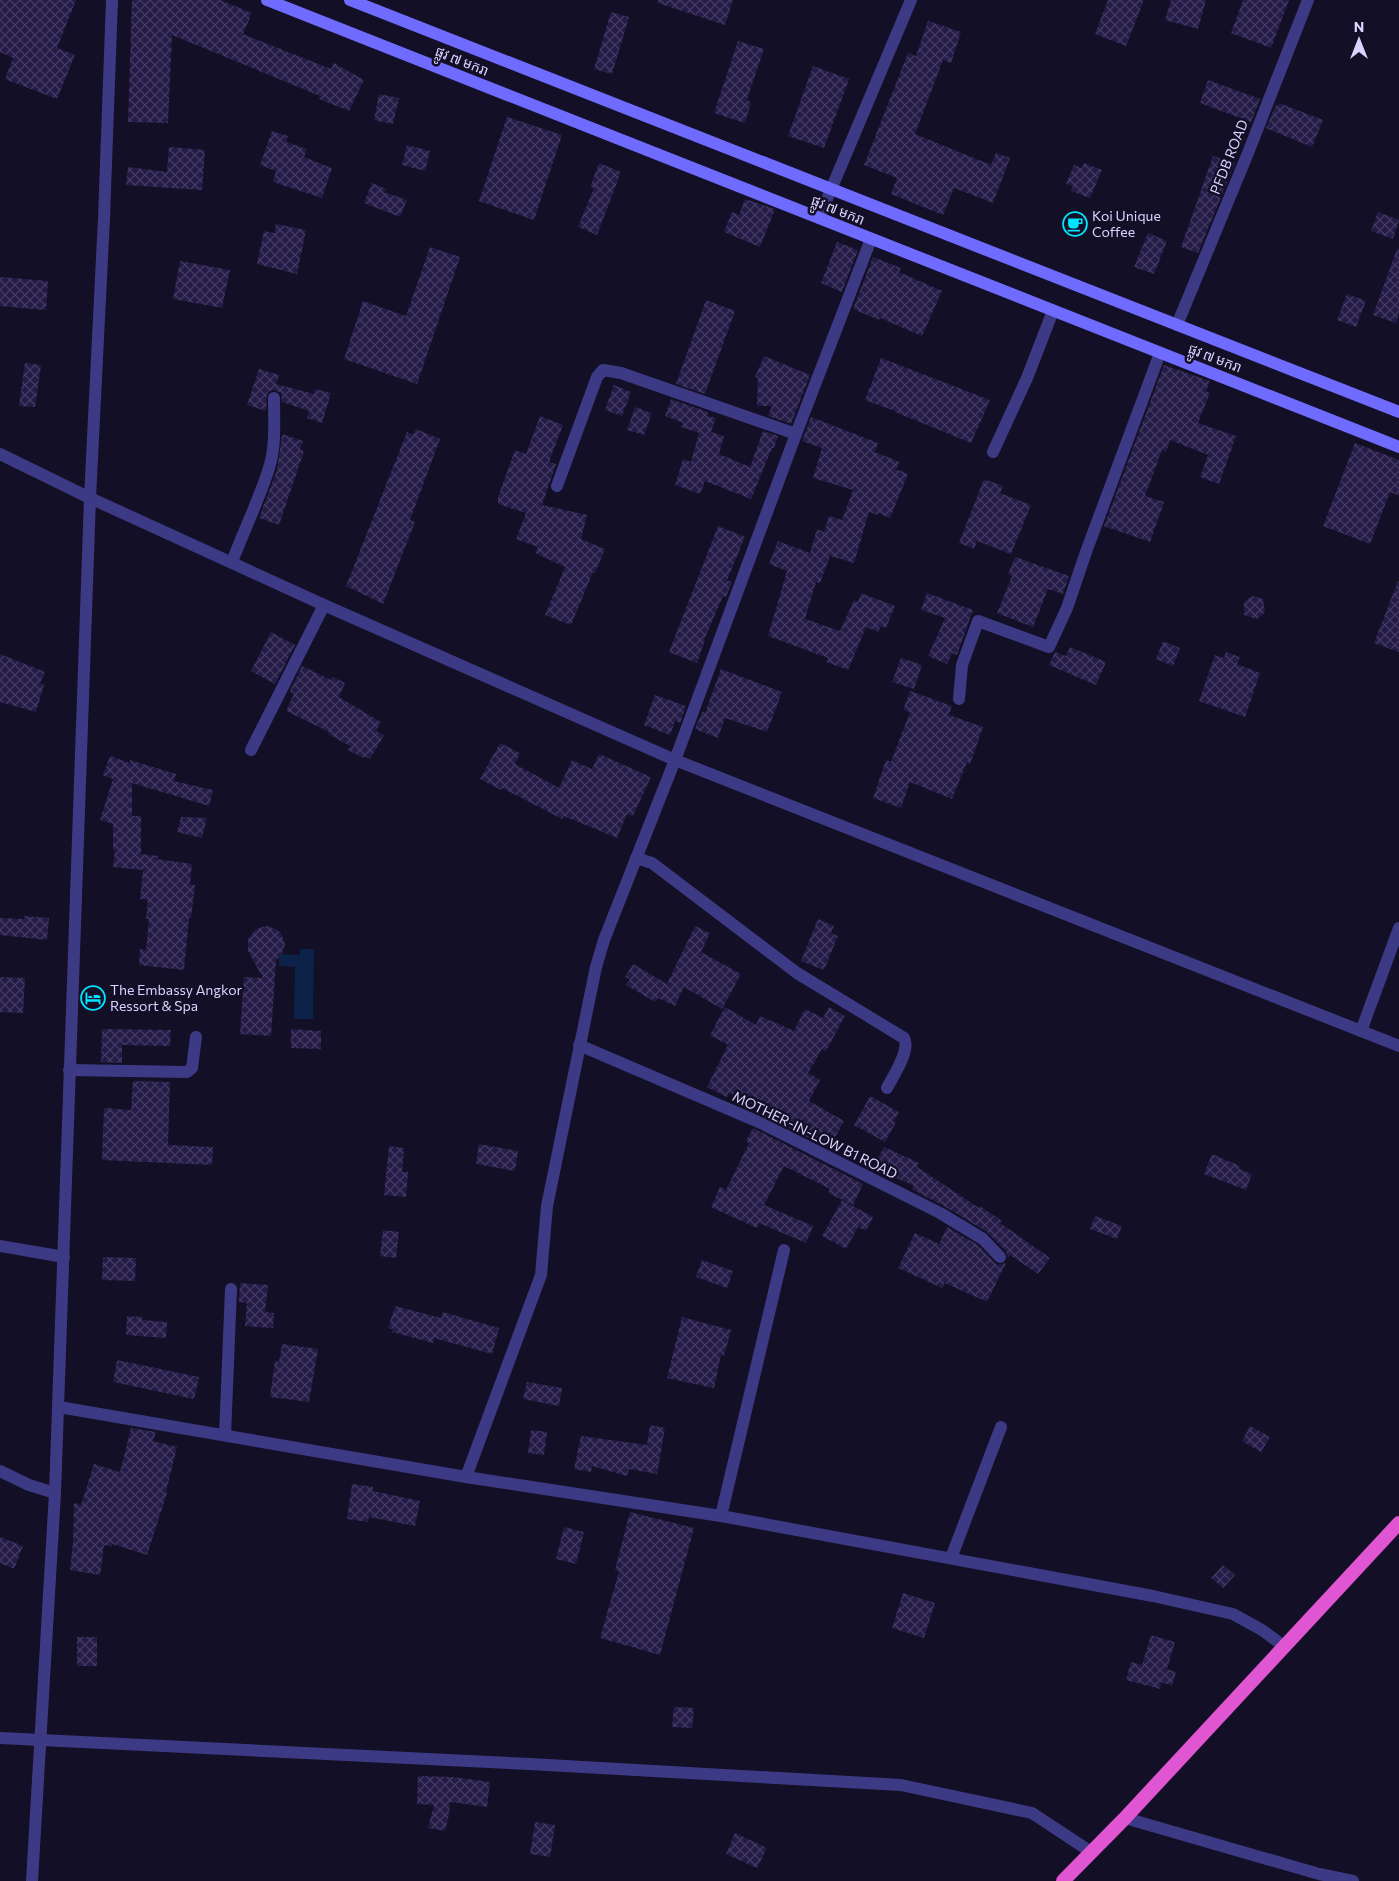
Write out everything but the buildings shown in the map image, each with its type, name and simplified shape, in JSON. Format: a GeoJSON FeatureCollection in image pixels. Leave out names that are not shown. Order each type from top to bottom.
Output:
{"type":"FeatureCollection","features":[{"type":"Feature","properties":{"kind":"highway"},"geometry":{"type":"LineString","coordinates":[[1063,1881],[1126,1818],[1399,1523]]}},
{"type":"Feature","properties":{"kind":"main road","name":"ផ្លូវ ៧ មករា"},"geometry":{"type":"LineString","coordinates":[[267,0],[1399,447]]}},
{"type":"Feature","properties":{"kind":"main road","name":"ផ្លូវ ៧ មករា"},"geometry":{"type":"LineString","coordinates":[[350,0],[1399,412]]}},
{"type":"Feature","properties":{"kind":"street"},"geometry":{"type":"LineString","coordinates":[[32,1881],[59,1407],[90,498],[104,218],[112,0]]}},
{"type":"Feature","properties":{"kind":"street"},"geometry":{"type":"LineString","coordinates":[[819,218],[911,0]]}},
{"type":"Feature","properties":{"kind":"street","name":"PFDB ROAD"},"geometry":{"type":"LineString","coordinates":[[1177,325],[1248,153],[1308,0]]}},
{"type":"Feature","properties":{"kind":"street"},"geometry":{"type":"LineString","coordinates":[[466,1477],[541,1275],[547,1206],[596,967],[611,919],[675,760],[796,434],[871,239]]}},
{"type":"Feature","properties":{"kind":"street"},"geometry":{"type":"LineString","coordinates":[[994,452],[1027,378],[1053,310]]}},
{"type":"Feature","properties":{"kind":"street"},"geometry":{"type":"LineString","coordinates":[[959,699],[962,665],[978,621],[1049,647],[1068,608],[1086,552],[1160,353]]}},
{"type":"Feature","properties":{"kind":"street"},"geometry":{"type":"LineString","coordinates":[[557,486],[598,377],[603,370],[621,373],[796,434]]}},
{"type":"Feature","properties":{"kind":"street"},"geometry":{"type":"LineString","coordinates":[[232,562],[270,467],[273,447],[274,398]]}},
{"type":"Feature","properties":{"kind":"street"},"geometry":{"type":"LineString","coordinates":[[0,454],[90,498],[324,605],[675,760],[1399,1046]]}},
{"type":"Feature","properties":{"kind":"street"},"geometry":{"type":"LineString","coordinates":[[251,750],[324,605]]}},
{"type":"Feature","properties":{"kind":"street"},"geometry":{"type":"LineString","coordinates":[[636,858],[652,863],[797,973],[904,1038],[907,1043],[906,1050],[887,1088]]}},
{"type":"Feature","properties":{"kind":"street"},"geometry":{"type":"LineString","coordinates":[[1361,1031],[1399,928]]}},
{"type":"Feature","properties":{"kind":"street"},"geometry":{"type":"LineString","coordinates":[[70,1070],[187,1072],[192,1068],[196,1037]]}},
{"type":"Feature","properties":{"kind":"street","name":"MOTHER-IN-LOW B1 ROAD"},"geometry":{"type":"LineString","coordinates":[[579,1045],[761,1123],[940,1213],[983,1239],[1000,1257]]}},
{"type":"Feature","properties":{"kind":"street"},"geometry":{"type":"LineString","coordinates":[[0,1246],[64,1257]]}},
{"type":"Feature","properties":{"kind":"street"},"geometry":{"type":"LineString","coordinates":[[721,1516],[784,1250]]}},
{"type":"Feature","properties":{"kind":"street"},"geometry":{"type":"LineString","coordinates":[[226,1435],[231,1289]]}},
{"type":"Feature","properties":{"kind":"street"},"geometry":{"type":"LineString","coordinates":[[59,1407],[466,1477],[721,1516],[1152,1596],[1233,1614],[1262,1630],[1285,1647]]}},
{"type":"Feature","properties":{"kind":"street"},"geometry":{"type":"LineString","coordinates":[[951,1558],[1002,1427]]}},
{"type":"Feature","properties":{"kind":"street"},"geometry":{"type":"LineString","coordinates":[[0,1471],[29,1485],[55,1493]]}},
{"type":"Feature","properties":{"kind":"street"},"geometry":{"type":"LineString","coordinates":[[0,1738],[540,1764],[901,1785],[1032,1813],[1091,1852]]}},
{"type":"Feature","properties":{"kind":"street"},"geometry":{"type":"LineString","coordinates":[[1126,1818],[1319,1874],[1353,1881]]}},
{"type":"Feature","properties":{"kind":"water"},"geometry":{"type":"Polygon","coordinates":[[[300,949],[314,949],[313,1019],[294,1019],[295,967],[279,966],[279,954],[300,955],[300,949]]]}},
{"type":"Feature","properties":{"kind":"place","name":"Koi Unique Coffee"},"geometry":{"type":"Point","coordinates":[1075,224]}},
{"type":"Feature","properties":{"kind":"place","name":"The Embassy Angkor Ressort & Spa"},"geometry":{"type":"Point","coordinates":[93,998]}}]}
